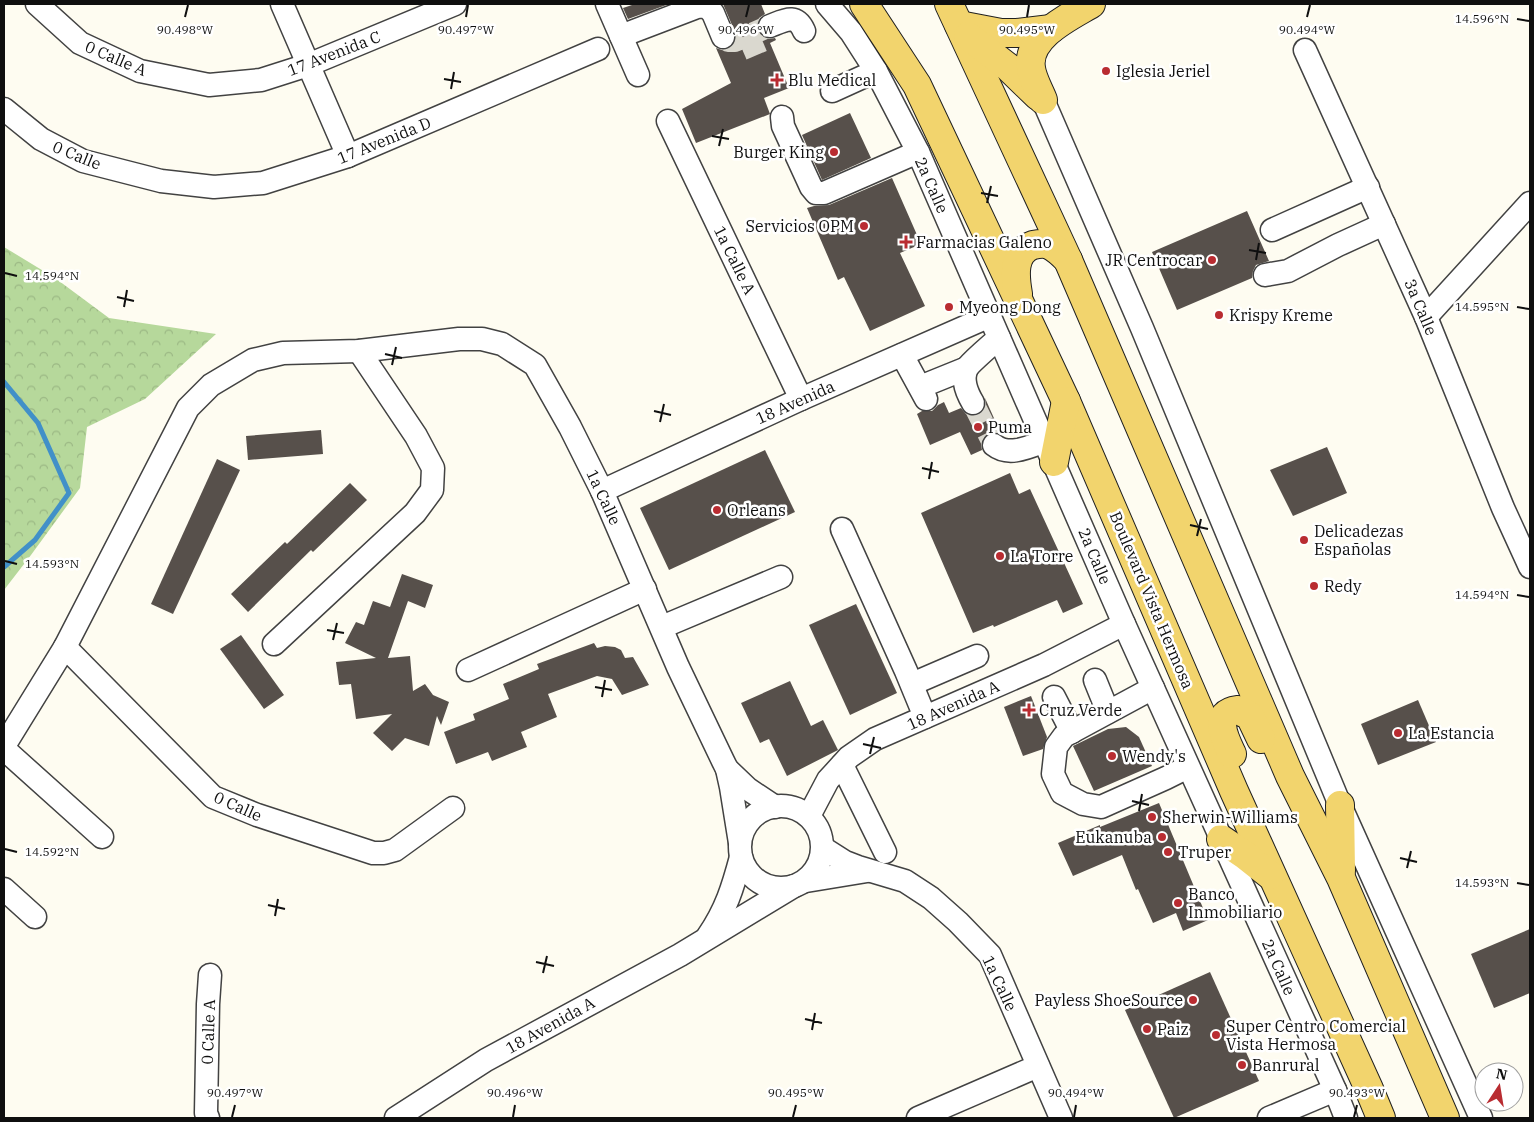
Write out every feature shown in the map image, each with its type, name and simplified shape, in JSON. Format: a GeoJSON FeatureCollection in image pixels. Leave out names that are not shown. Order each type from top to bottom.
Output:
{"type":"FeatureCollection","features":[{"type":"Feature","properties":{"kind":"main road","name":"Boulevard Vista Hermosa"},"geometry":{"type":"LineString","coordinates":[[864,4],[917,85],[1066,401],[1234,791],[1381,1118]]}},
{"type":"Feature","properties":{"kind":"main road"},"geometry":{"type":"LineString","coordinates":[[1043,100],[1031,68],[1031,55],[1042,36],[1091,4]]}},
{"type":"Feature","properties":{"kind":"main road"},"geometry":{"type":"LineString","coordinates":[[957,21],[1000,33],[1051,29]]}},
{"type":"Feature","properties":{"kind":"main road"},"geometry":{"type":"LineString","coordinates":[[957,21],[1043,100]]}},
{"type":"Feature","properties":{"kind":"main road"},"geometry":{"type":"LineString","coordinates":[[957,21],[1068,260],[1286,767],[1341,878],[1446,1118]]}},
{"type":"Feature","properties":{"kind":"main road"},"geometry":{"type":"LineString","coordinates":[[1018,301],[1016,270],[1019,257],[1023,251],[1029,247],[1042,244],[1055,248],[1068,260]]}},
{"type":"Feature","properties":{"kind":"main road"},"geometry":{"type":"LineString","coordinates":[[1049,451],[1066,401]]}},
{"type":"Feature","properties":{"kind":"main road"},"geometry":{"type":"LineString","coordinates":[[1234,791],[1237,766],[1225,740],[1222,726],[1226,715],[1234,710],[1238,710],[1246,713],[1253,720],[1290,801],[1311,819]]}},
{"type":"Feature","properties":{"kind":"main road"},"geometry":{"type":"LineString","coordinates":[[1340,805],[1341,878]]}},
{"type":"Feature","properties":{"kind":"main road"},"geometry":{"type":"LineString","coordinates":[[1221,839],[1268,873],[1278,886]]}},
{"type":"Feature","properties":{"kind":"main road"},"geometry":{"type":"LineString","coordinates":[[1369,1089],[1397,1118]]}},
{"type":"Feature","properties":{"kind":"street","name":"0 Calle A"},"geometry":{"type":"LineString","coordinates":[[37,4],[80,43],[140,71],[208,85]]}},
{"type":"Feature","properties":{"kind":"street"},"geometry":{"type":"LineString","coordinates":[[282,4],[348,156]]}},
{"type":"Feature","properties":{"kind":"street","name":"17 Avenida C"},"geometry":{"type":"LineString","coordinates":[[208,85],[261,80],[308,65],[455,4]]}},
{"type":"Feature","properties":{"kind":"street"},"geometry":{"type":"LineString","coordinates":[[607,4],[638,75]]}},
{"type":"Feature","properties":{"kind":"street","name":"2a Calle"},"geometry":{"type":"LineString","coordinates":[[827,4],[851,32],[876,71],[918,152],[1124,624],[1346,1118]]}},
{"type":"Feature","properties":{"kind":"street"},"geometry":{"type":"LineString","coordinates":[[621,36],[697,7],[706,6],[713,13],[723,37]]}},
{"type":"Feature","properties":{"kind":"street"},"geometry":{"type":"LineString","coordinates":[[770,26],[787,20],[794,20],[801,25],[804,31]]}},
{"type":"Feature","properties":{"kind":"street","name":"17 Avenida D"},"geometry":{"type":"LineString","coordinates":[[161,181],[214,187],[263,183],[348,156],[598,49]]}},
{"type":"Feature","properties":{"kind":"street","name":"3a Calle"},"geometry":{"type":"LineString","coordinates":[[1305,50],[1426,317],[1503,508],[1530,567]]}},
{"type":"Feature","properties":{"kind":"street"},"geometry":{"type":"LineString","coordinates":[[832,91],[876,71]]}},
{"type":"Feature","properties":{"kind":"street"},"geometry":{"type":"LineString","coordinates":[[1043,100],[1142,328],[1340,805],[1481,1118]]}},
{"type":"Feature","properties":{"kind":"street","name":"0 Calle"},"geometry":{"type":"LineString","coordinates":[[4,109],[41,139],[84,161],[161,181]]}},
{"type":"Feature","properties":{"kind":"street"},"geometry":{"type":"LineString","coordinates":[[782,117],[783,126],[811,187],[816,193],[824,193],[918,152]]}},
{"type":"Feature","properties":{"kind":"street","name":"1a Calle A"},"geometry":{"type":"LineString","coordinates":[[668,121],[802,399]]}},
{"type":"Feature","properties":{"kind":"street"},"geometry":{"type":"LineString","coordinates":[[1272,230],[1368,187]]}},
{"type":"Feature","properties":{"kind":"street"},"geometry":{"type":"LineString","coordinates":[[1426,317],[1530,203]]}},
{"type":"Feature","properties":{"kind":"street"},"geometry":{"type":"LineString","coordinates":[[1265,275],[1288,272],[1338,245],[1384,224]]}},
{"type":"Feature","properties":{"kind":"street","name":"18 Avenida"},"geometry":{"type":"LineString","coordinates":[[602,491],[802,399],[990,316]]}},
{"type":"Feature","properties":{"kind":"street"},"geometry":{"type":"LineString","coordinates":[[902,355],[923,393],[967,368],[999,338]]}},
{"type":"Feature","properties":{"kind":"street","name":"1a Calle"},"geometry":{"type":"LineString","coordinates":[[4,747],[65,647],[188,408],[211,384],[253,360],[283,353],[359,352],[459,339],[482,339],[502,344],[535,365],[570,427],[602,491],[678,666],[727,769],[741,850]]}},
{"type":"Feature","properties":{"kind":"street"},"geometry":{"type":"LineString","coordinates":[[274,644],[415,514],[432,490],[434,468],[416,436],[359,352]]}},
{"type":"Feature","properties":{"kind":"street"},"geometry":{"type":"LineString","coordinates":[[967,368],[966,392],[973,403]]}},
{"type":"Feature","properties":{"kind":"street"},"geometry":{"type":"LineString","coordinates":[[994,445],[1000,450],[1009,451],[1024,448],[1049,451]]}},
{"type":"Feature","properties":{"kind":"street"},"geometry":{"type":"LineString","coordinates":[[842,529],[925,717]]}},
{"type":"Feature","properties":{"kind":"street"},"geometry":{"type":"LineString","coordinates":[[662,627],[781,578]]}},
{"type":"Feature","properties":{"kind":"street"},"geometry":{"type":"LineString","coordinates":[[468,670],[645,589]]}},
{"type":"Feature","properties":{"kind":"street","name":"18 Avenida A"},"geometry":{"type":"LineString","coordinates":[[809,816],[828,780],[849,757],[875,740],[1044,665],[1124,624]]}},
{"type":"Feature","properties":{"kind":"street","name":"0 Calle"},"geometry":{"type":"LineString","coordinates":[[65,647],[213,798],[257,815],[373,853],[384,854],[395,850],[453,808]]}},
{"type":"Feature","properties":{"kind":"street"},"geometry":{"type":"LineString","coordinates":[[912,684],[977,656]]}},
{"type":"Feature","properties":{"kind":"street"},"geometry":{"type":"LineString","coordinates":[[1095,680],[1108,712]]}},
{"type":"Feature","properties":{"kind":"street"},"geometry":{"type":"LineString","coordinates":[[1153,688],[1064,736],[1056,747],[1053,774],[1062,793],[1083,804],[1101,807],[1188,767]]}},
{"type":"Feature","properties":{"kind":"street"},"geometry":{"type":"LineString","coordinates":[[1054,697],[1072,732]]}},
{"type":"Feature","properties":{"kind":"street"},"geometry":{"type":"LineString","coordinates":[[4,747],[102,837]]}},
{"type":"Feature","properties":{"kind":"street"},"geometry":{"type":"LineString","coordinates":[[842,765],[885,852]]}},
{"type":"Feature","properties":{"kind":"street","name":"1a Calle"},"geometry":{"type":"LineString","coordinates":[[727,769],[748,789],[775,806]]}},
{"type":"Feature","properties":{"kind":"street"},"geometry":{"type":"LineString","coordinates":[[775,806],[787,806],[809,816],[817,825],[823,848],[821,860],[815,872],[800,883],[781,888],[768,886],[756,879],[747,869],[741,850],[744,830],[751,819],[762,811],[775,806]]}},
{"type":"Feature","properties":{"kind":"street","name":"1a Calle"},"geometry":{"type":"LineString","coordinates":[[823,848],[845,862],[905,881],[931,898],[990,954],[1061,1118]]}},
{"type":"Feature","properties":{"kind":"street","name":"18 Avenida A"},"geometry":{"type":"LineString","coordinates":[[708,937],[728,901],[741,850]]}},
{"type":"Feature","properties":{"kind":"street","name":"1a Calle"},"geometry":{"type":"LineString","coordinates":[[800,883],[870,870]]}},
{"type":"Feature","properties":{"kind":"street","name":"18 Avenida A"},"geometry":{"type":"LineString","coordinates":[[396,1118],[486,1060],[672,959],[800,883]]}},
{"type":"Feature","properties":{"kind":"street"},"geometry":{"type":"LineString","coordinates":[[4,889],[35,918]]}},
{"type":"Feature","properties":{"kind":"street","name":"0 Calle A"},"geometry":{"type":"LineString","coordinates":[[208,1118],[206,1113],[207,1040],[210,975]]}},
{"type":"Feature","properties":{"kind":"street"},"geometry":{"type":"LineString","coordinates":[[918,1118],[1038,1066]]}},
{"type":"Feature","properties":{"kind":"street"},"geometry":{"type":"LineString","coordinates":[[1269,1118],[1335,1090]]}},
{"type":"Feature","properties":{"kind":"green space"},"geometry":{"type":"Polygon","coordinates":[[[4,247],[55,278],[109,318],[216,334],[145,399],[87,427],[80,488],[4,590],[4,247]]]}},
{"type":"Feature","properties":{"kind":"building"},"geometry":{"type":"Polygon","coordinates":[[[635,4],[669,4],[628,19],[623,8],[635,4]]]}},
{"type":"Feature","properties":{"kind":"building"},"geometry":{"type":"Polygon","coordinates":[[[723,4],[761,4],[765,14],[759,18],[757,24],[758,31],[762,37],[775,38],[776,40],[770,43],[789,88],[764,98],[770,114],[696,143],[682,109],[731,83],[716,48],[728,49],[734,45],[736,39],[723,4]]]}},
{"type":"Feature","properties":{"kind":"building","name":"Burger King"},"geometry":{"type":"Polygon","coordinates":[[[850,113],[871,158],[822,180],[802,135],[850,113]]]}},
{"type":"Feature","properties":{"kind":"building","name":"Servicios OPM"},"geometry":{"type":"Polygon","coordinates":[[[892,178],[921,244],[900,253],[925,306],[870,331],[844,277],[838,280],[807,208],[829,205],[892,178]]]}},
{"type":"Feature","properties":{"kind":"building","name":"JR Centrocar"},"geometry":{"type":"Polygon","coordinates":[[[1247,211],[1269,261],[1256,265],[1252,278],[1177,310],[1152,252],[1247,211]]]}},
{"type":"Feature","properties":{"kind":"building"},"geometry":{"type":"Polygon","coordinates":[[[985,398],[1001,434],[994,432],[987,434],[981,444],[982,450],[971,455],[960,432],[930,445],[917,414],[922,411],[932,411],[944,402],[949,413],[961,408],[966,414],[979,415],[984,410],[985,398]]]}},
{"type":"Feature","properties":{"kind":"building"},"geometry":{"type":"Polygon","coordinates":[[[321,430],[323,454],[248,460],[246,436],[321,430]]]}},
{"type":"Feature","properties":{"kind":"building"},"geometry":{"type":"Polygon","coordinates":[[[1327,447],[1347,493],[1293,516],[1270,470],[1327,447]]]}},
{"type":"Feature","properties":{"kind":"building","name":"Orleans"},"geometry":{"type":"Polygon","coordinates":[[[765,450],[795,512],[669,570],[640,508],[765,450]]]}},
{"type":"Feature","properties":{"kind":"building"},"geometry":{"type":"Polygon","coordinates":[[[217,459],[240,470],[173,614],[151,604],[217,459]]]}},
{"type":"Feature","properties":{"kind":"building","name":"La Torre"},"geometry":{"type":"Polygon","coordinates":[[[1010,473],[1019,494],[1030,489],[1083,604],[1063,613],[1057,600],[994,627],[993,625],[973,633],[921,513],[1010,473]]]}},
{"type":"Feature","properties":{"kind":"building"},"geometry":{"type":"Polygon","coordinates":[[[350,483],[367,500],[313,552],[311,550],[248,612],[231,594],[285,542],[287,544],[350,483]]]}},
{"type":"Feature","properties":{"kind":"building"},"geometry":{"type":"Polygon","coordinates":[[[402,574],[433,585],[425,608],[408,601],[388,658],[410,656],[413,691],[425,684],[433,695],[449,702],[441,725],[437,716],[429,746],[405,738],[392,751],[373,733],[392,714],[356,719],[351,684],[339,685],[336,662],[376,658],[345,643],[356,622],[364,625],[373,601],[390,607],[402,574]]]}},
{"type":"Feature","properties":{"kind":"building"},"geometry":{"type":"Polygon","coordinates":[[[856,604],[897,693],[850,715],[809,625],[856,604]]]}},
{"type":"Feature","properties":{"kind":"building"},"geometry":{"type":"Polygon","coordinates":[[[241,635],[284,695],[264,709],[220,649],[241,635]]]}},
{"type":"Feature","properties":{"kind":"building"},"geometry":{"type":"Polygon","coordinates":[[[594,643],[597,648],[605,646],[615,647],[621,650],[625,658],[633,657],[649,685],[622,695],[612,679],[597,676],[548,694],[557,717],[521,732],[527,747],[492,761],[488,752],[456,764],[444,732],[475,720],[473,714],[509,699],[503,684],[539,669],[537,664],[594,643]]]}},
{"type":"Feature","properties":{"kind":"building"},"geometry":{"type":"Polygon","coordinates":[[[790,681],[811,726],[823,720],[838,750],[787,776],[769,739],[760,743],[741,703],[790,681]]]}},
{"type":"Feature","properties":{"kind":"building"},"geometry":{"type":"Polygon","coordinates":[[[1031,696],[1047,737],[1043,749],[1023,756],[1004,707],[1031,696]]]}},
{"type":"Feature","properties":{"kind":"building","name":"La Estancia"},"geometry":{"type":"Polygon","coordinates":[[[1418,700],[1436,742],[1378,765],[1361,724],[1418,700]]]}},
{"type":"Feature","properties":{"kind":"building","name":"Wendy's"},"geometry":{"type":"Polygon","coordinates":[[[1126,727],[1139,737],[1152,766],[1094,791],[1073,746],[1108,729],[1126,727]]]}},
{"type":"Feature","properties":{"kind":"building"},"geometry":{"type":"Polygon","coordinates":[[[1159,803],[1208,920],[1183,931],[1176,913],[1153,923],[1138,889],[1136,890],[1122,855],[1073,876],[1058,843],[1159,803]]]}},
{"type":"Feature","properties":{"kind":"building"},"geometry":{"type":"Polygon","coordinates":[[[1530,929],[1530,993],[1494,1008],[1471,954],[1530,929]]]}},
{"type":"Feature","properties":{"kind":"building"},"geometry":{"type":"Polygon","coordinates":[[[1210,972],[1259,1081],[1174,1118],[1125,1010],[1210,972]]]}},
{"type":"Feature","properties":{"kind":"waterway"},"geometry":{"type":"LineString","coordinates":[[4,382],[38,423],[69,493],[35,540],[4,567]]}},
{"type":"Feature","properties":{"kind":"tunnel"},"geometry":{"type":"LineString","coordinates":[[723,37],[728,41],[735,41],[770,26]]}},
{"type":"Feature","properties":{"kind":"tunnel"},"geometry":{"type":"LineString","coordinates":[[748,35],[757,56]]}},
{"type":"Feature","properties":{"kind":"tunnel"},"geometry":{"type":"LineString","coordinates":[[973,403],[994,445]]}},
{"type":"Feature","properties":{"kind":"place","name":"Iglesia Jeriel"},"geometry":{"type":"Point","coordinates":[1106,71]}},
{"type":"Feature","properties":{"kind":"place","name":"Blu Medical"},"geometry":{"type":"Point","coordinates":[777,80]}},
{"type":"Feature","properties":{"kind":"place","name":"Burger King"},"geometry":{"type":"Point","coordinates":[834,152]}},
{"type":"Feature","properties":{"kind":"place","name":"Servicios OPM"},"geometry":{"type":"Point","coordinates":[864,226]}},
{"type":"Feature","properties":{"kind":"place","name":"Farmacias Galeno"},"geometry":{"type":"Point","coordinates":[906,242]}},
{"type":"Feature","properties":{"kind":"place","name":"JR Centrocar"},"geometry":{"type":"Point","coordinates":[1212,260]}},
{"type":"Feature","properties":{"kind":"place","name":"Myeong Dong"},"geometry":{"type":"Point","coordinates":[949,307]}},
{"type":"Feature","properties":{"kind":"place","name":"Krispy Kreme"},"geometry":{"type":"Point","coordinates":[1219,315]}},
{"type":"Feature","properties":{"kind":"place","name":"Puma"},"geometry":{"type":"Point","coordinates":[978,427]}},
{"type":"Feature","properties":{"kind":"place","name":"Orleans"},"geometry":{"type":"Point","coordinates":[717,510]}},
{"type":"Feature","properties":{"kind":"place","name":"Delicadezas Españolas"},"geometry":{"type":"Point","coordinates":[1304,540]}},
{"type":"Feature","properties":{"kind":"place","name":"La Torre"},"geometry":{"type":"Point","coordinates":[1000,556]}},
{"type":"Feature","properties":{"kind":"place","name":"Redy"},"geometry":{"type":"Point","coordinates":[1314,586]}},
{"type":"Feature","properties":{"kind":"place","name":"Cruz Verde"},"geometry":{"type":"Point","coordinates":[1029,710]}},
{"type":"Feature","properties":{"kind":"place","name":"La Estancia"},"geometry":{"type":"Point","coordinates":[1398,733]}},
{"type":"Feature","properties":{"kind":"place","name":"Wendy's"},"geometry":{"type":"Point","coordinates":[1112,756]}},
{"type":"Feature","properties":{"kind":"place","name":"Sherwin-Williams"},"geometry":{"type":"Point","coordinates":[1152,817]}},
{"type":"Feature","properties":{"kind":"place","name":"Eukanuba"},"geometry":{"type":"Point","coordinates":[1162,837]}},
{"type":"Feature","properties":{"kind":"place","name":"Truper"},"geometry":{"type":"Point","coordinates":[1168,852]}},
{"type":"Feature","properties":{"kind":"place","name":"Banco Inmobiliario"},"geometry":{"type":"Point","coordinates":[1178,903]}},
{"type":"Feature","properties":{"kind":"place","name":"Payless ShoeSource"},"geometry":{"type":"Point","coordinates":[1193,1000]}},
{"type":"Feature","properties":{"kind":"place","name":"Paiz"},"geometry":{"type":"Point","coordinates":[1147,1029]}},
{"type":"Feature","properties":{"kind":"place","name":"Super Centro Comercial Vista Hermosa"},"geometry":{"type":"Point","coordinates":[1216,1035]}},
{"type":"Feature","properties":{"kind":"place","name":"Banrural"},"geometry":{"type":"Point","coordinates":[1242,1065]}}]}
